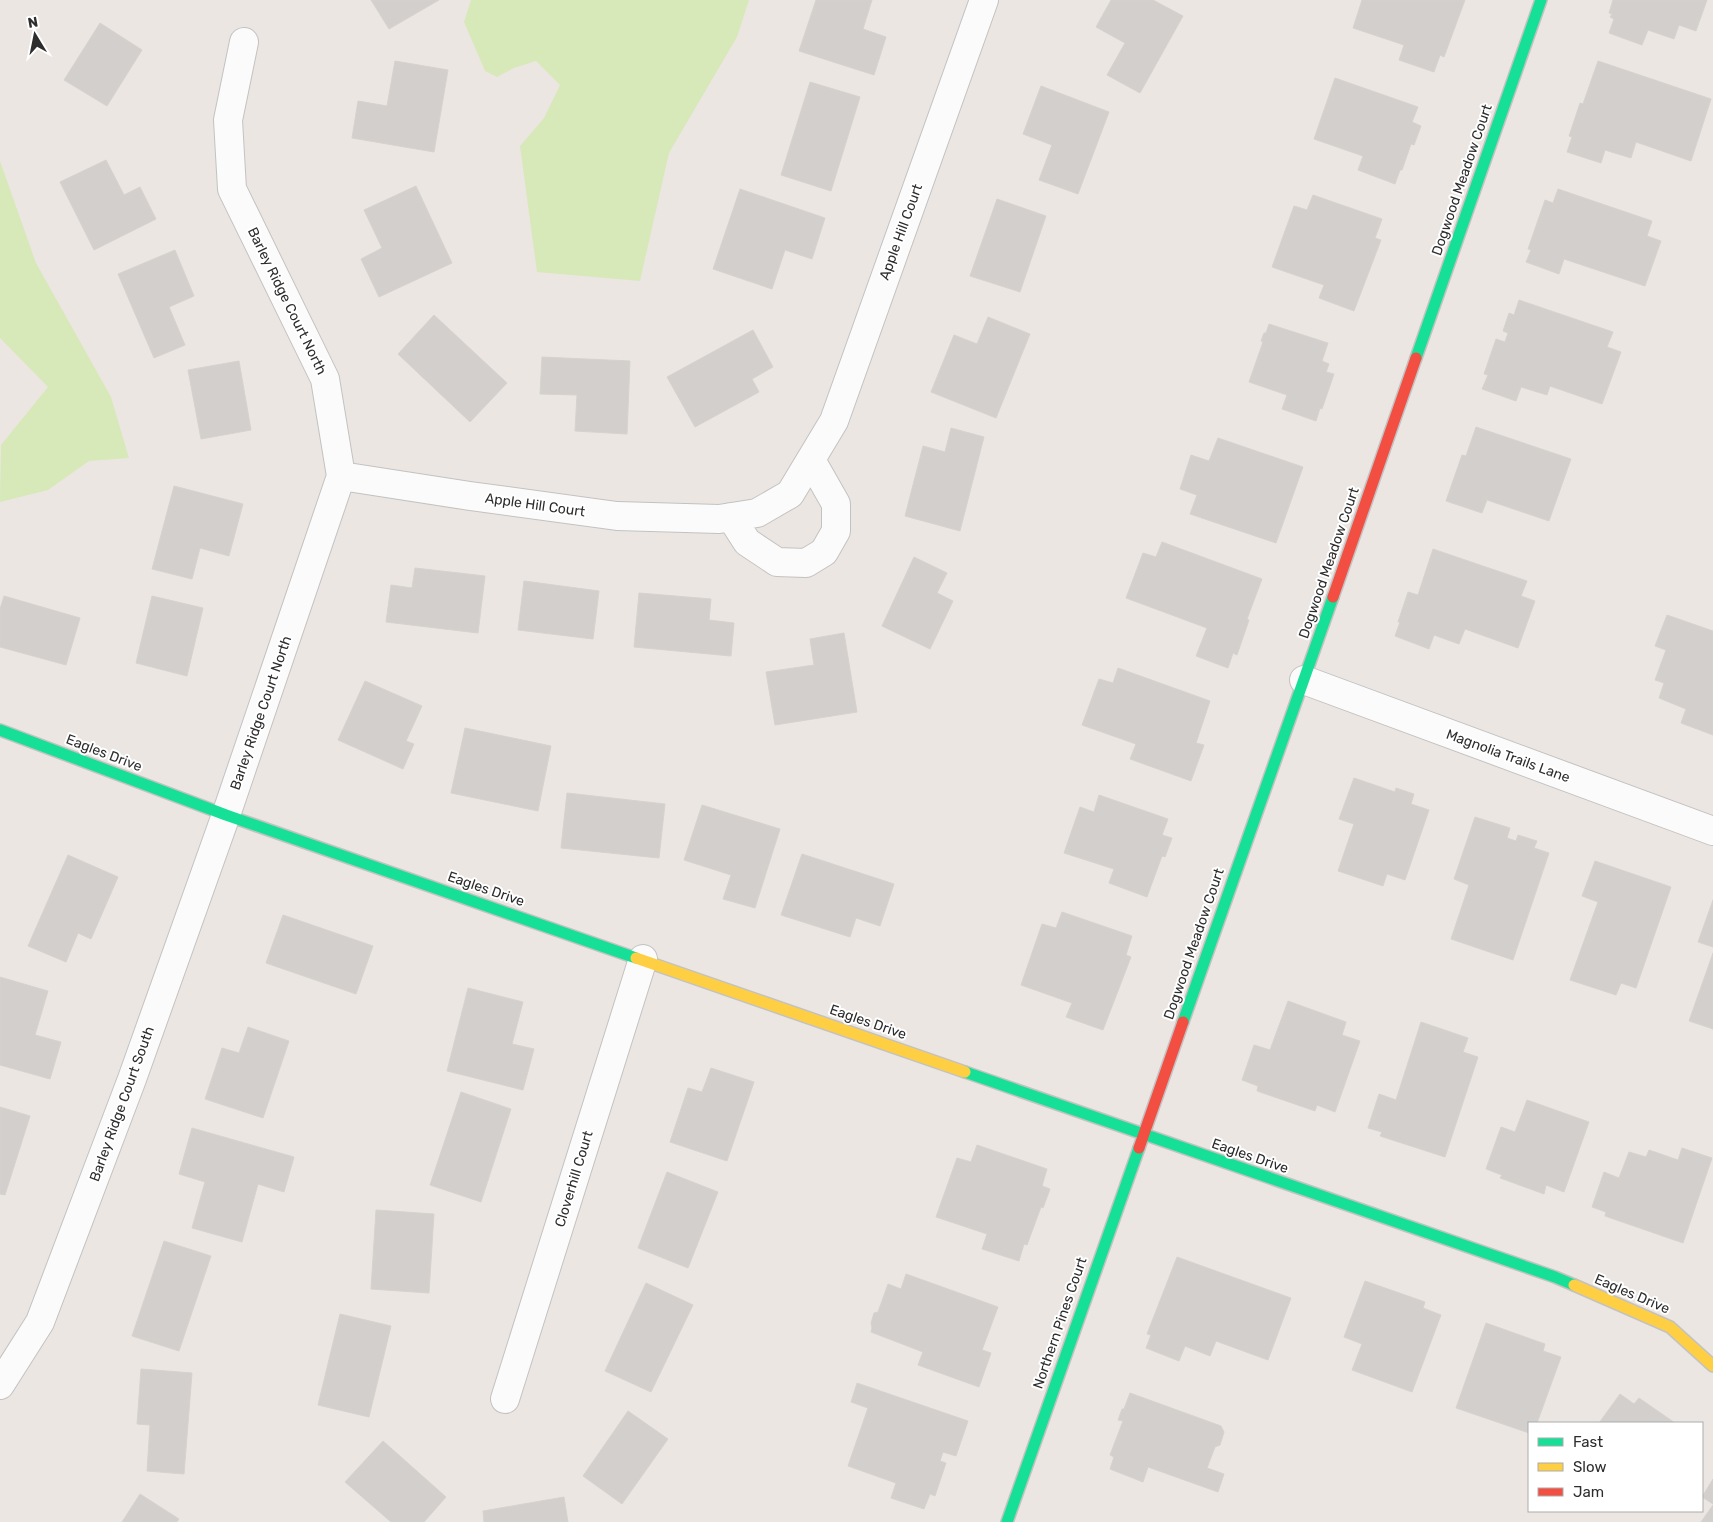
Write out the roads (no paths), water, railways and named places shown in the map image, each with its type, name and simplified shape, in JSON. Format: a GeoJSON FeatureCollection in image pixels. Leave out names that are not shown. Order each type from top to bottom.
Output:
{"type":"FeatureCollection","features":[{"type":"Feature","properties":{"kind":"street","name":"Apple Hill Court"},"geometry":{"type":"LineString","coordinates":[[340,476],[617,516],[719,519],[757,513],[790,494],[834,421],[984,0]]}},
{"type":"Feature","properties":{"kind":"street","name":"Dogwood Meadow Court"},"geometry":{"type":"LineString","coordinates":[[1143,1134],[1304,680],[1541,0]]}},
{"type":"Feature","properties":{"kind":"street","name":"Barley Ridge Court North"},"geometry":{"type":"LineString","coordinates":[[226,815],[340,476],[325,379],[232,189],[228,120],[244,42]]}},
{"type":"Feature","properties":{"kind":"street"},"geometry":{"type":"LineString","coordinates":[[730,517],[747,542],[777,562],[806,563],[824,552],[836,531],[836,504],[811,460]]}},
{"type":"Feature","properties":{"kind":"street","name":"Magnolia Trails Lane"},"geometry":{"type":"LineString","coordinates":[[1304,680],[1713,831]]}},
{"type":"Feature","properties":{"kind":"street","name":"Eagles Drive"},"geometry":{"type":"LineString","coordinates":[[0,730],[226,815],[1555,1277],[1670,1326],[1713,1366]]}},
{"type":"Feature","properties":{"kind":"street","name":"Barley Ridge Court South"},"geometry":{"type":"LineString","coordinates":[[0,1385],[40,1322],[132,1079],[226,815]]}},
{"type":"Feature","properties":{"kind":"street","name":"Cloverhill Court"},"geometry":{"type":"LineString","coordinates":[[505,1399],[643,959]]}},
{"type":"Feature","properties":{"kind":"street","name":"Northern Pines Court"},"geometry":{"type":"LineString","coordinates":[[1007,1522],[1143,1134]]}}]}
